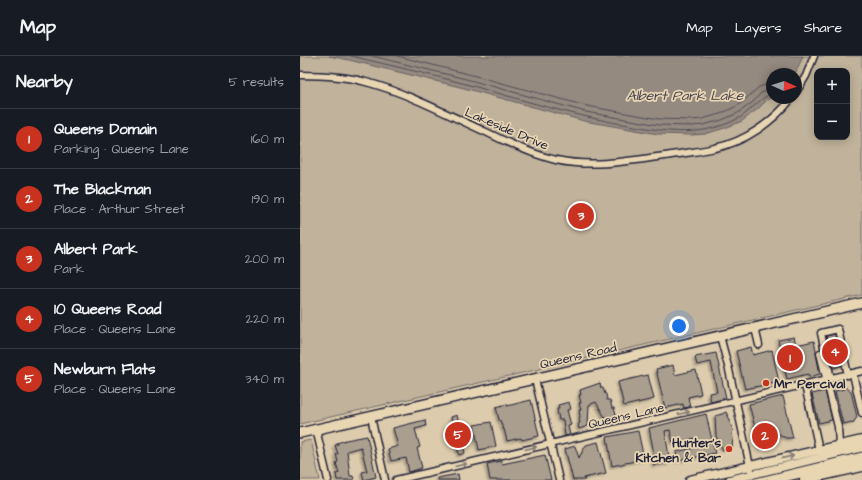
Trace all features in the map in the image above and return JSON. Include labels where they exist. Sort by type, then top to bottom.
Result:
[{"type":"highway","name":"Queens Road","points":[[300,433],[862,303]]},
{"type":"main road","points":[[690,480],[862,440]]},
{"type":"main road","points":[[730,480],[752,479],[862,448]]},
{"type":"main road","points":[[804,480],[847,466],[862,459]]},
{"type":"main road","points":[[772,480],[847,466],[862,467]]},
{"type":"street","points":[[802,82],[814,56]]},
{"type":"street","name":"Lakeside Drive","points":[[300,75],[338,77],[366,82],[406,96],[531,152],[556,160],[584,164],[614,163],[716,148],[743,138],[759,129],[780,112],[787,104]]},
{"type":"street","points":[[755,328],[759,345]]},
{"type":"street","points":[[839,445],[838,427],[821,333],[838,329],[862,413]]},
{"type":"street","points":[[720,336],[736,401],[752,479],[862,454]]},
{"type":"street","points":[[820,352],[829,379]]},
{"type":"street","name":"Queens Lane","points":[[396,480],[862,371]]},
{"type":"street","points":[[536,379],[559,480]]},
{"type":"street","points":[[805,385],[819,450]]},
{"type":"street","points":[[371,417],[385,480]]},
{"type":"street","points":[[316,429],[328,480]]},
{"type":"shaded area","points":[[300,56],[862,56],[862,295],[300,424]]},
{"type":"shaded area","points":[[311,440],[320,480],[300,480],[300,442]]},
{"type":"water","name":"Albert Park Lake","points":[[329,56],[803,56],[798,68],[766,68],[766,101],[742,121],[705,134],[692,135],[658,134],[584,121],[464,88]]},
{"type":"building","points":[[835,334],[841,366],[833,368],[826,336]]},
{"type":"building","points":[[794,337],[796,345],[814,341],[820,374],[809,377],[808,374],[787,379],[778,340]]},
{"type":"building","points":[[751,347],[753,355],[772,350],[779,382],[745,389],[736,351]]},
{"type":"building","points":[[716,353],[726,398],[711,402],[709,393],[717,392],[711,362],[697,365],[695,357]]},
{"type":"building","points":[[673,365],[675,375],[696,370],[701,394],[688,397],[690,407],[684,408],[683,404],[665,408],[656,369]]},
{"type":"building","points":[[648,375],[654,399],[624,406],[618,382]]},
{"type":"building","points":[[600,383],[601,388],[603,388],[606,394],[607,400],[610,400],[612,408],[614,408],[617,419],[607,421],[596,402],[589,405],[588,426],[579,429],[579,410],[581,410],[579,403],[581,403],[579,395],[581,395],[580,390]]},
{"type":"building","points":[[845,387],[851,391],[857,417],[853,423],[843,424],[835,391],[844,389]]},
{"type":"building","points":[[825,391],[832,420],[819,423],[812,394]]},
{"type":"building","points":[[783,396],[793,438],[786,438],[782,436],[770,426],[774,444],[760,447],[749,404]]},
{"type":"building","points":[[531,400],[539,436],[522,440],[521,438],[507,441],[496,407]]},
{"type":"building","points":[[569,402],[571,409],[567,410],[571,425],[568,426],[570,435],[565,436],[563,420],[559,420],[557,409],[559,409],[558,405]]},
{"type":"building","points":[[726,412],[733,430],[733,438],[732,448],[726,448],[723,450],[716,436],[715,416]]},
{"type":"building","points":[[706,414],[715,453],[678,461],[676,452],[697,447],[695,438],[673,443],[670,430],[665,431],[670,463],[654,465],[652,454],[654,454],[649,428]]},
{"type":"building","points":[[457,415],[465,453],[459,455],[451,417]]},
{"type":"building","points":[[425,420],[426,426],[415,429],[420,447],[417,448],[422,468],[409,472],[406,458],[391,461],[388,449],[398,446],[393,428]]},
{"type":"building","points":[[491,422],[496,446],[479,450],[474,425]]},
{"type":"building","points":[[638,431],[644,459],[612,466],[607,437]]},
{"type":"building","points":[[367,436],[376,477],[364,480],[362,472],[367,471],[361,447],[347,451],[350,476],[353,476],[354,480],[337,480],[336,474],[339,473],[336,463],[338,462],[336,454],[338,454],[335,445],[338,445],[337,443],[346,440]]},
{"type":"building","points":[[598,442],[606,473],[584,478],[585,480],[573,480],[565,449],[575,446],[579,458],[586,445]]},
{"type":"building","points":[[545,455],[551,480],[490,480],[487,464],[501,461],[502,464]]},
{"type":"building","points":[[458,474],[459,480],[437,480],[437,478]]},
{"type":"tram line","points":[[747,480],[862,452]]},
{"type":"place","name":"Albert Park","points":[[581,216]]},
{"type":"place","name":"10 Queens Road","points":[[835,352]]},
{"type":"place","name":"Queens Domain","points":[[790,358]]},
{"type":"place","name":"Mr Percival","points":[[766,383]]},
{"type":"place","name":"Newburn Flats","points":[[458,435]]},
{"type":"place","name":"The Blackman","points":[[765,436]]},
{"type":"place","name":"Hunter's Kitchen & Bar","points":[[729,449]]}]
